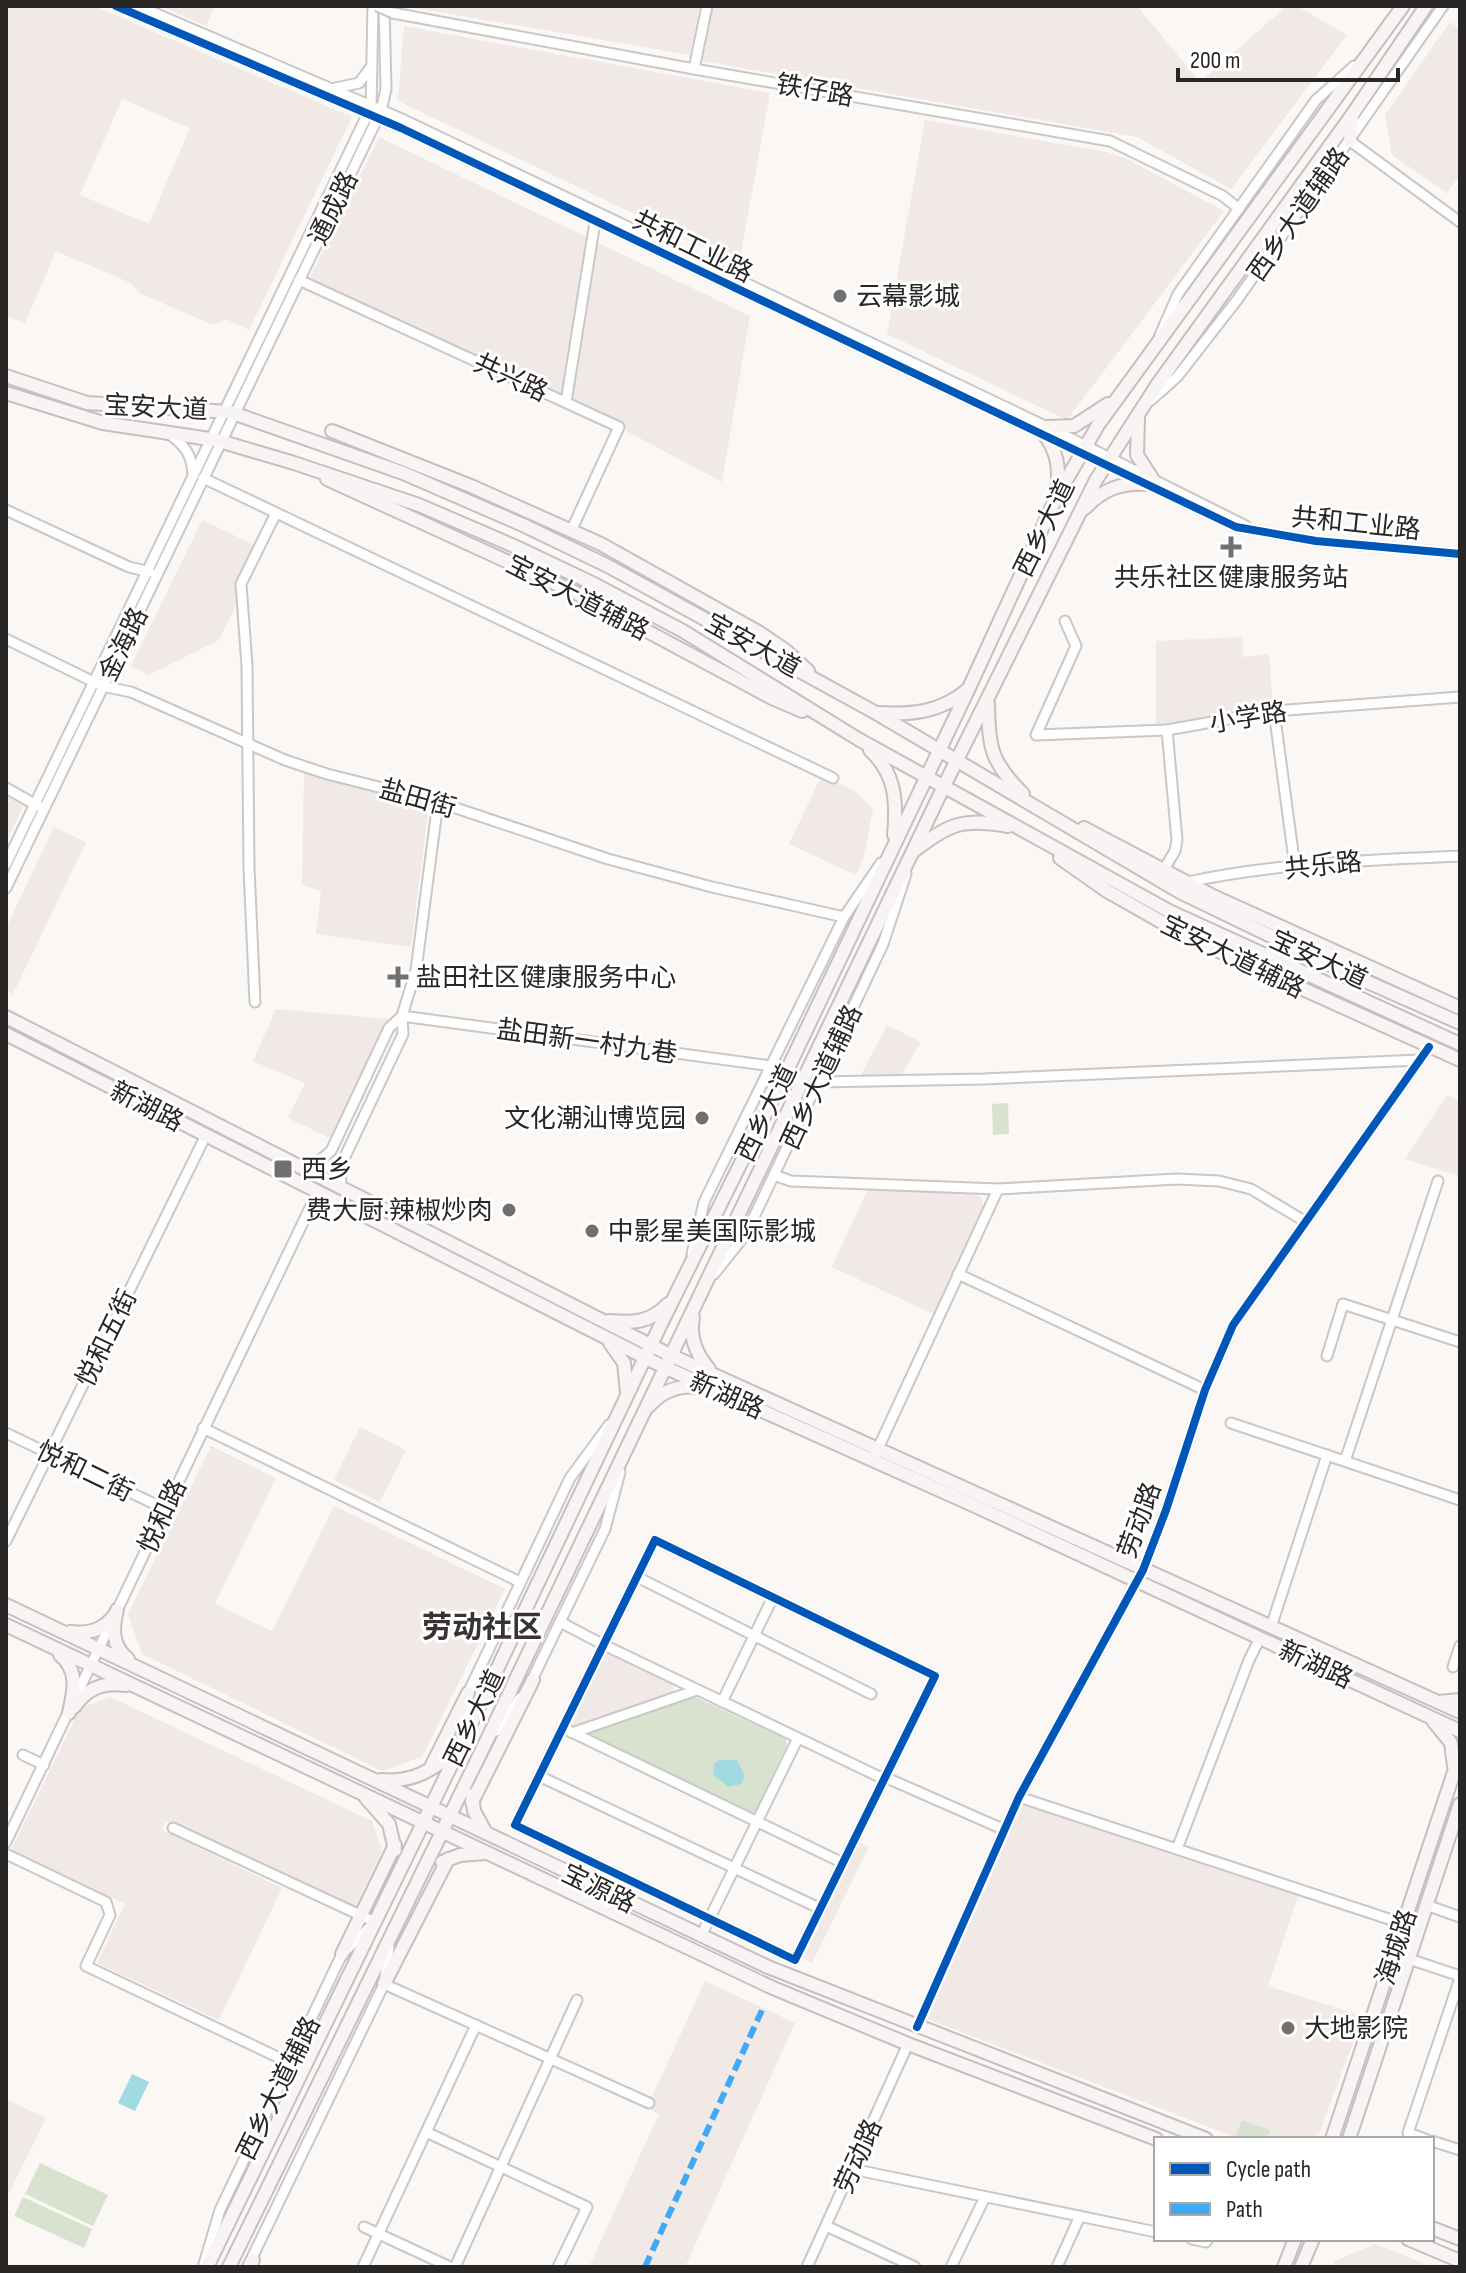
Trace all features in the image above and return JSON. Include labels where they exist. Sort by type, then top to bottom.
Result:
[{"type":"main road","name":"西乡大道","points":[[205,2267],[790,1064],[1057,496],[1119,395],[1403,6]]},
{"type":"main road","name":"西乡大道","points":[[229,2267],[482,1750],[944,786],[1080,513],[1139,411],[1352,115],[1426,6]]},
{"type":"main road","points":[[1350,141],[1352,115]]},
{"type":"main road","name":"宝安大道","points":[[6,376],[87,403],[232,406],[403,473],[523,525],[608,566],[876,713],[1035,805],[1141,871],[1221,913],[1460,1023]]},
{"type":"main road","name":"宝安大道","points":[[6,393],[103,423],[216,440],[419,505],[596,585],[683,631],[858,739],[1181,917],[1460,1044]]},
{"type":"main road","points":[[1057,496],[1059,470],[1045,430],[1074,426],[1119,395]]},
{"type":"main road","points":[[1080,513],[1093,500],[1114,487],[1150,481],[1137,455],[1139,411]]},
{"type":"main road","name":"宝安大道辅路","points":[[332,431],[571,531],[760,633],[794,657],[816,680]]},
{"type":"main road","points":[[876,713],[909,714],[930,710],[952,702],[969,688]]},
{"type":"main road","points":[[988,699],[989,736],[997,765],[1035,805]]},
{"type":"main road","points":[[858,739],[874,754],[893,784],[896,807],[893,847]]},
{"type":"main road","name":"宝安大道辅路","points":[[1035,805],[1114,842],[1188,882],[1460,1008]]},
{"type":"main road","points":[[913,852],[943,829],[964,821],[1020,828]]},
{"type":"main road","name":"宝安大道辅路","points":[[1020,828],[1091,881],[1190,938],[1460,1060]]},
{"type":"main road","name":"新湖路","points":[[6,1017],[670,1355],[1140,1576],[1260,1638],[1460,1731]]},
{"type":"main road","name":"新湖路","points":[[6,1034],[645,1358],[875,1454]]},
{"type":"main road","points":[[603,1321],[633,1323],[646,1320],[659,1314],[676,1296]]},
{"type":"main road","points":[[696,1301],[691,1324],[693,1341],[700,1358],[714,1375]]},
{"type":"main road","points":[[598,1334],[616,1350],[627,1370],[624,1402]]},
{"type":"main road","points":[[642,1414],[657,1397],[673,1389],[688,1386],[711,1388]]},
{"type":"main road","name":"新湖路","points":[[1140,1576],[1271,1627],[1460,1712]]},
{"type":"main road","name":"宝源路","points":[[6,1605],[768,1967],[1198,2137]]},
{"type":"main road","points":[[56,1629],[91,1632],[105,1625],[117,1610]]},
{"type":"main road","points":[[117,1610],[114,1631],[118,1647],[131,1661],[155,1676]]},
{"type":"main road","name":"宝源路","points":[[6,1625],[773,1988],[908,2044],[1154,2138]]},
{"type":"main road","points":[[41,1641],[65,1659],[73,1674],[74,1694],[69,1713]]},
{"type":"main road","points":[[472,1802],[533,1680]]},
{"type":"main road","points":[[69,1713],[81,1697],[95,1686],[113,1684],[142,1688]]},
{"type":"main road","points":[[429,1771],[468,1693]]},
{"type":"main road","points":[[1432,1700],[1460,1700]]},
{"type":"main road","points":[[1426,1715],[1443,1730],[1451,1743],[1454,1772]]},
{"type":"main road","points":[[360,1773],[393,1781],[418,1777],[462,1743]]},
{"type":"main road","points":[[482,1750],[472,1802],[486,1833]]},
{"type":"main road","name":"海城路","points":[[1332,2135],[1460,1754]]},
{"type":"main road","points":[[354,1788],[382,1813],[389,1824],[395,1845],[391,1888]]},
{"type":"main road","name":"海城路","points":[[1350,2137],[1460,1804]]},
{"type":"main road","points":[[342,1954],[395,1845]]},
{"type":"main road","points":[[508,1862],[504,1856],[505,1850],[515,1847]]},
{"type":"main road","points":[[412,1893],[432,1869],[448,1859],[489,1853]]},
{"type":"main road","points":[[384,1984],[448,1859]]},
{"type":"main road","points":[[1434,2229],[1460,2239]]},
{"type":"main road","points":[[1303,2263],[1312,2241]]},
{"type":"main road","points":[[1303,2263],[1318,2241]]},
{"type":"main road","points":[[1413,2241],[1460,2261]]},
{"type":"main road","points":[[1284,2267],[1293,2243]]},
{"type":"street","name":"共和工业路","points":[[116,6],[374,112],[1249,528],[1316,541],[1460,554]]},
{"type":"street","name":"共和工业路","points":[[138,6],[330,89],[595,222],[1045,430]]},
{"type":"street","name":"通成路","points":[[232,406],[299,280],[374,112],[375,6]]},
{"type":"street","name":"铁仔路","points":[[375,6],[393,13],[694,69],[1110,141],[1223,196],[1239,209]]},
{"type":"street","name":"通成路","points":[[232,406],[386,89],[384,6]]},
{"type":"street","points":[[694,69],[707,6]]},
{"type":"street","name":"西乡大道辅路","points":[[1139,411],[1177,377],[1237,300],[1443,6]]},
{"type":"street","name":"西乡大道辅路","points":[[1155,347],[1178,294],[1316,100],[1371,51]]},
{"type":"street","points":[[330,89],[359,83],[373,60]]},
{"type":"street","points":[[1350,141],[1460,222]]},
{"type":"street","points":[[566,402],[595,222]]},
{"type":"street","name":"共兴路","points":[[299,280],[619,427],[571,531]]},
{"type":"street","name":"金海路","points":[[6,864],[39,806],[232,406]]},
{"type":"street","points":[[162,432],[185,447],[198,477],[833,778]]},
{"type":"street","points":[[6,510],[129,567],[152,572]]},
{"type":"street","points":[[255,1002],[247,666],[241,584],[276,513]]},
{"type":"street","name":"小学路","points":[[1065,621],[1076,646],[1036,735],[1167,730],[1274,711],[1460,697]]},
{"type":"street","name":"盐田街","points":[[6,639],[98,684],[131,692],[247,744],[327,774],[438,802],[608,859],[844,917]]},
{"type":"street","points":[[1274,711],[1295,867]]},
{"type":"street","points":[[1164,869],[1175,851],[1177,840],[1167,730]]},
{"type":"street","points":[[6,788],[39,806]]},
{"type":"street","points":[[341,1187],[340,1167],[403,1034],[402,1016],[416,970],[438,802]]},
{"type":"street","name":"金海路","points":[[6,888],[39,806]]},
{"type":"street","name":"西乡大道辅路","points":[[687,1272],[704,1202],[844,917],[893,847]]},
{"type":"street","name":"西乡大道辅路","points":[[702,1289],[746,1234],[883,944],[913,852]]},
{"type":"street","name":"共乐路","points":[[1188,882],[1215,876],[1357,860],[1460,856]]},
{"type":"street","points":[[302,1167],[331,1151],[389,1028],[402,1016]]},
{"type":"street","name":"盐田新一村九巷","points":[[402,1016],[771,1066]]},
{"type":"street","name":"劳动路","points":[[917,2027],[1019,1797],[1140,1576],[1166,1510],[1205,1390],[1233,1325],[1429,1047]]},
{"type":"street","points":[[818,1082],[983,1079],[1420,1060]]},
{"type":"street","name":"悦和五街","points":[[6,1541],[206,1135]]},
{"type":"street","points":[[774,1175],[791,1181],[998,1189],[1147,1180],[1219,1181],[1251,1189],[1306,1222]]},
{"type":"street","points":[[1345,1461],[1438,1181]]},
{"type":"street","points":[[875,1454],[998,1189]]},
{"type":"street","name":"悦和路","points":[[6,1842],[318,1191]]},
{"type":"street","points":[[958,1274],[1205,1390]]},
{"type":"street","points":[[1327,1356],[1343,1304],[1460,1342]]},
{"type":"street","points":[[462,1743],[468,1693],[520,1582],[570,1478],[624,1402]]},
{"type":"street","points":[[1231,1423],[1460,1500]]},
{"type":"street","points":[[203,1428],[520,1582]]},
{"type":"street","name":"悦和二街","points":[[6,1433],[165,1509]]},
{"type":"street","points":[[482,1750],[533,1680],[605,1529],[627,1445]]},
{"type":"street","points":[[1271,1627],[1327,1455]]},
{"type":"street","points":[[655,1540],[773,1597],[935,1676],[795,1960],[515,1825],[539,1776],[567,1730],[655,1540]]},
{"type":"street","points":[[637,1577],[871,1694]]},
{"type":"street","points":[[722,1702],[773,1597]]},
{"type":"street","points":[[560,1622],[884,1779],[1005,1830]]},
{"type":"street","points":[[1177,1849],[1260,1638]]},
{"type":"street","points":[[1453,1667],[1460,1646]]},
{"type":"street","points":[[567,1730],[697,1690]]},
{"type":"street","points":[[567,1730],[843,1863]]},
{"type":"street","points":[[701,1936],[798,1738]]},
{"type":"street","points":[[23,1755],[44,1765]]},
{"type":"street","points":[[539,1776],[821,1909]]},
{"type":"street","points":[[1019,1797],[1404,1924]]},
{"type":"street","points":[[173,1828],[375,1922]]},
{"type":"street","points":[[6,1854],[106,1902],[110,1915],[86,1966],[290,2063]]},
{"type":"street","points":[[1426,1905],[1460,1917]]},
{"type":"street","name":"西乡大道辅路","points":[[205,2267],[220,2210],[342,1954],[375,1922]]},
{"type":"street","name":"西乡大道辅路","points":[[249,2265],[384,1984],[390,1939]]},
{"type":"street","points":[[1409,1959],[1460,1977],[1408,2133],[1419,2137]]},
{"type":"street","points":[[384,1984],[649,2103]]},
{"type":"street","points":[[364,2227],[453,2267],[577,2000]]},
{"type":"street","points":[[363,2267],[476,2025]]},
{"type":"street","name":"劳动路","points":[[807,2267],[908,2044]]},
{"type":"street","points":[[426,2132],[587,2207],[558,2267]]},
{"type":"street","points":[[1434,2142],[1460,2150]]},
{"type":"street","points":[[852,2169],[1154,2232]]},
{"type":"street","points":[[951,2267],[985,2197]]},
{"type":"street","points":[[1057,2267],[1080,2216]]},
{"type":"street","points":[[826,2226],[915,2267]]},
{"type":"shaded area","points":[[6,6],[94,6],[352,117],[249,330],[226,319],[213,325],[139,293],[131,283],[56,251],[25,323],[6,316]],"holes":[[[122,99],[190,128],[149,224],[80,195]]]},
{"type":"shaded area","points":[[160,6],[214,6],[206,26]]},
{"type":"shaded area","points":[[404,6],[700,6],[690,55]]},
{"type":"shaded area","points":[[713,6],[1137,6],[1200,82],[1287,6],[1297,6],[1347,35],[1231,189],[1137,137],[702,61]]},
{"type":"shaded area","points":[[1450,22],[1460,29],[1460,175],[1447,193],[1392,155],[1385,115]]},
{"type":"shaded area","points":[[404,26],[770,93],[739,264],[398,101]]},
{"type":"shaded area","points":[[925,120],[1107,152],[1127,159],[1224,211],[1067,420],[887,334]]},
{"type":"shaded area","points":[[379,137],[750,316],[722,482],[619,427],[307,284]]},
{"type":"shaded area","points":[[202,520],[263,549],[219,640],[149,675],[131,666]]},
{"type":"shaded area","points":[[1243,637],[1243,657],[1269,654],[1273,708],[1156,727],[1156,641]]},
{"type":"shaded area","points":[[304,771],[429,804],[411,947],[316,934],[321,891],[302,885]]},
{"type":"shaded area","points":[[822,775],[856,792],[873,809],[863,860],[856,875],[789,844]]},
{"type":"shaded area","points":[[6,794],[25,802],[6,843]]},
{"type":"shaded area","points":[[54,827],[86,842],[13,994],[6,990],[6,928]]},
{"type":"shaded area","points":[[276,1009],[389,1019],[330,1138],[288,1118],[305,1083],[253,1061]]},
{"type":"shaded area","points":[[887,1025],[921,1042],[900,1077],[859,1079]]},
{"type":"shaded area","points":[[1447,1095],[1460,1101],[1460,1176],[1405,1159]]},
{"type":"shaded area","points":[[868,1189],[974,1194],[982,1198],[983,1207],[933,1314],[832,1267]]},
{"type":"shaded area","points":[[360,1427],[406,1450],[380,1502],[334,1480]]},
{"type":"shaded area","points":[[211,1446],[276,1478],[215,1604],[272,1631],[334,1506],[505,1589],[422,1757],[382,1771],[142,1654],[128,1614]]},
{"type":"shaded area","points":[[610,1654],[673,1684],[674,1692],[573,1727],[570,1722],[600,1657]]},
{"type":"shaded area","points":[[110,1697],[372,1821],[382,1851],[354,1909],[166,1821],[162,1830],[282,1888],[219,2020],[97,1963],[125,1904],[11,1850],[80,1708]]},
{"type":"shaded area","points":[[1019,1797],[1300,1890],[1268,1986],[1363,2016],[1319,2134],[1314,2137],[1235,2137],[922,2017]]},
{"type":"shaded area","points":[[859,1842],[869,1847],[812,1963],[803,1958]]},
{"type":"shaded area","points":[[705,1981],[795,2023],[685,2267],[589,2267],[659,2114],[647,2108]]},
{"type":"shaded area","points":[[6,2099],[46,2118],[6,2199]]},
{"type":"shaded area","points":[[1375,2244],[1423,2263],[1422,2267],[1333,2267],[1335,2261]]},
{"type":"green space","points":[[1008,1103],[1009,1134],[993,1135],[992,1104]]},
{"type":"green space","points":[[693,1696],[786,1739],[787,1745],[755,1812],[750,1813],[591,1737],[590,1732]]},
{"type":"green space","points":[[1242,2120],[1270,2130],[1268,2137],[1236,2135]]},
{"type":"green space","points":[[40,2163],[108,2195],[93,2226],[25,2194]]},
{"type":"green space","points":[[23,2197],[92,2229],[84,2248],[14,2216]]},
{"type":"water","points":[[719,1760],[737,1760],[745,1776],[741,1784],[729,1787],[713,1775],[714,1764]]},
{"type":"water","points":[[132,2074],[149,2082],[135,2111],[118,2103]]},
{"type":"marked path","points":[[645,2267],[763,2008]]},
{"type":"cycle path","points":[[116,6],[401,128],[1236,527],[1316,541],[1460,554]]},
{"type":"cycle path","points":[[917,2027],[1019,1797],[1143,1570],[1205,1390],[1233,1325],[1429,1047]]},
{"type":"cycle path","points":[[655,1540],[935,1676],[795,1960],[515,1825],[655,1540]]},
{"type":"place","name":"云幕影城","points":[[840,296]]},
{"type":"place","name":"共乐社区健康服务站","points":[[1231,547]]},
{"type":"place","name":"盐田社区健康服务中心","points":[[398,977]]},
{"type":"place","name":"文化潮汕博览园","points":[[702,1118]]},
{"type":"place","name":"西乡","points":[[283,1169]]},
{"type":"place","name":"费大厨·辣椒炒肉","points":[[509,1210]]},
{"type":"place","name":"中影星美国际影城","points":[[592,1231]]},
{"type":"place","name":"大地影院","points":[[1288,2028]]},
{"type":"district","name":"劳动社区","points":[[482,1627]]}]
